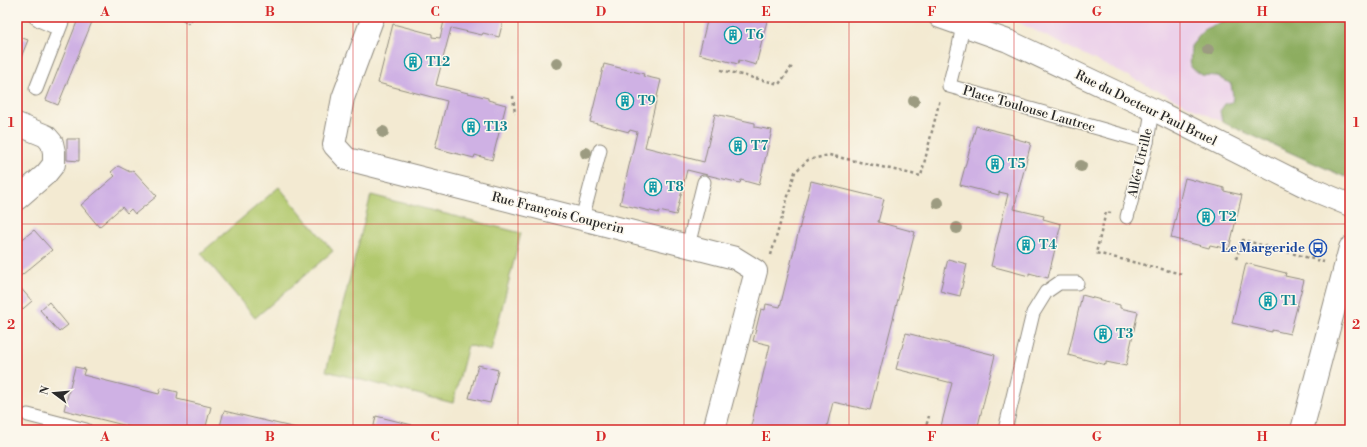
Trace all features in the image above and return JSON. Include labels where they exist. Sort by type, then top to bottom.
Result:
[{"type":"street","name":"Rue François Couperin","points":[[373,17],[343,98],[334,145],[347,159],[735,258],[756,271]]},
{"type":"street","name":"Rue du Docteur Paul Bruel","points":[[940,17],[964,21],[1008,41],[1309,188],[1350,205]]},
{"type":"street","points":[[17,124],[46,136],[52,143],[54,152],[54,164],[46,174],[17,199]]},
{"type":"street","points":[[1302,430],[1347,257]]},
{"type":"street","points":[[714,430],[756,271]]},
{"type":"lane","points":[[35,17],[41,21],[62,23],[36,89]]},
{"type":"lane","name":"Place Toulouse Lautrec","points":[[964,21],[949,86],[1147,142]]},
{"type":"lane","name":"Allée Utrille","points":[[1127,217],[1147,142],[1152,110]]},
{"type":"lane","points":[[582,219],[600,150]]},
{"type":"lane","points":[[688,246],[704,182]]},
{"type":"lane","points":[[1005,430],[1033,313],[1046,292],[1059,283],[1077,284]]},
{"type":"lane","points":[[28,415],[86,430]]},
{"type":"path","points":[[721,70],[779,84],[793,65]]},
{"type":"path","points":[[756,271],[769,260],[795,172],[808,160],[829,155],[921,176],[942,90],[949,86]]},
{"type":"path","points":[[513,96],[515,114]]},
{"type":"path","points":[[1127,217],[1106,212],[1096,253],[1182,274]]},
{"type":"path","points":[[1236,259],[1242,240],[1347,257]]},
{"type":"path","points":[[925,430],[929,416]]},
{"type":"shaded area","points":[[1007,17],[1350,17],[1350,180],[1222,122]]},
{"type":"green space","points":[[1247,17],[1350,17],[1350,169],[1345,177],[1222,122],[1220,111],[1225,104],[1232,102],[1233,96],[1231,84],[1217,76],[1202,75],[1190,67],[1191,46],[1205,29],[1228,19]]},
{"type":"green space","points":[[279,187],[333,251],[255,318],[201,253]]},
{"type":"green space","points":[[371,195],[521,233],[491,351],[468,345],[453,403],[326,371]]},
{"type":"building","points":[[79,17],[94,17],[58,105],[46,100]]},
{"type":"building","points":[[179,17],[195,17],[188,24]]},
{"type":"building","points":[[445,17],[504,17],[499,37],[451,28],[436,85],[488,98],[488,100],[506,105],[492,160],[475,155],[474,158],[435,148],[447,101],[378,83],[393,24],[432,34],[432,37],[440,38]]},
{"type":"building","name":"T6","points":[[708,17],[768,17],[756,65],[739,60],[738,64],[699,54]]},
{"type":"building","points":[[17,36],[28,40],[17,67]]},
{"type":"building","points":[[604,64],[661,80],[645,147],[704,162],[715,114],[755,123],[755,127],[772,130],[759,185],[741,180],[740,183],[687,170],[676,215],[659,211],[659,213],[620,204],[637,132],[630,130],[629,132],[590,122]]},
{"type":"building","points":[[976,126],[1013,135],[1013,138],[1031,143],[1014,209],[1044,216],[1043,219],[1061,224],[1048,278],[1029,273],[1029,276],[991,266],[1008,194],[999,192],[999,195],[960,185]]},
{"type":"building","points":[[67,139],[79,139],[79,161],[67,160]]},
{"type":"building","points":[[118,166],[130,172],[133,170],[157,196],[135,214],[131,209],[127,213],[122,207],[99,227],[81,205],[115,176],[111,172]]},
{"type":"building","name":"T2","points":[[1185,178],[1224,188],[1224,191],[1242,195],[1229,249],[1210,245],[1209,248],[1171,238]]},
{"type":"building","points":[[811,181],[884,199],[878,222],[915,232],[870,410],[833,402],[826,430],[750,430],[770,345],[753,341],[761,309],[765,310],[766,304],[780,307]]},
{"type":"building","points":[[34,230],[52,250],[17,279],[17,247],[22,243],[20,241]]},
{"type":"building","points":[[948,259],[967,264],[960,296],[940,291]]},
{"type":"building","name":"T1","points":[[1246,263],[1286,273],[1285,276],[1304,280],[1290,334],[1272,330],[1272,332],[1232,323]]},
{"type":"building","points":[[17,284],[32,301],[17,314]]},
{"type":"building","name":"T3","points":[[1082,295],[1120,305],[1120,308],[1138,312],[1126,366],[1106,362],[1106,365],[1068,355]]},
{"type":"building","points":[[49,302],[68,325],[59,332],[40,310]]},
{"type":"building","points":[[906,333],[995,355],[977,430],[940,430],[952,383],[896,369]]},
{"type":"building","points":[[478,365],[498,370],[490,403],[469,398]]},
{"type":"building","points":[[75,367],[85,369],[83,375],[159,394],[161,388],[178,392],[177,399],[211,407],[205,430],[143,430],[64,410]]},
{"type":"building","points":[[224,411],[300,429],[300,430],[219,430]]},
{"type":"building","points":[[376,416],[412,425],[410,430],[373,430]]},
{"type":"place","name":"T6","points":[[733,35]]},
{"type":"place","name":"T12","points":[[413,62]]},
{"type":"place","name":"T9","points":[[625,101]]},
{"type":"place","name":"T13","points":[[471,127]]},
{"type":"place","name":"T7","points":[[738,146]]},
{"type":"place","name":"T5","points":[[995,164]]},
{"type":"place","name":"T8","points":[[653,187]]},
{"type":"place","name":"T2","points":[[1206,217]]},
{"type":"place","name":"T4","points":[[1026,245]]},
{"type":"place","name":"Le Margeride","points":[[1318,248]]},
{"type":"place","name":"T1","points":[[1268,301]]},
{"type":"place","name":"T3","points":[[1103,334]]}]
